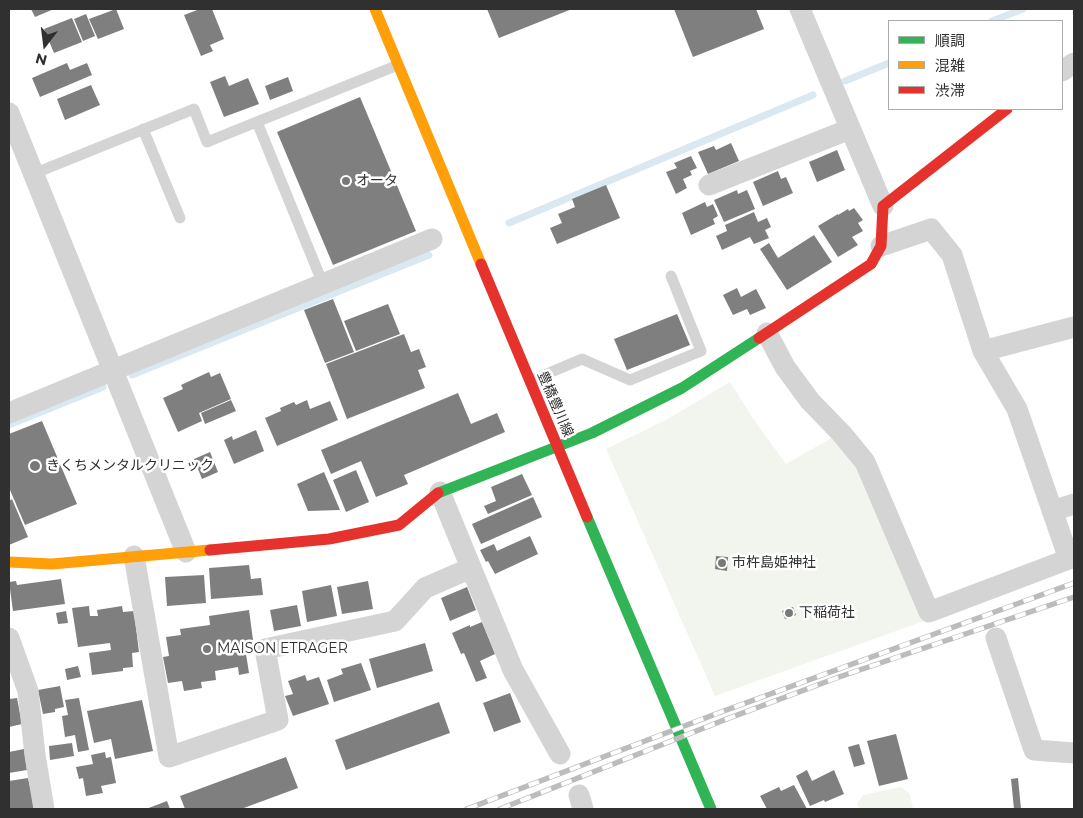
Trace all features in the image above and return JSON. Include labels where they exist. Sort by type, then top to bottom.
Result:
[{"type":"street","name":"豊橋豊川線","points":[[375,9],[557,447],[711,809]]},
{"type":"street","points":[[9,562],[52,564],[329,539],[399,525],[440,492],[592,433],[682,388],[871,264],[881,246],[883,206],[800,9]]},
{"type":"street","points":[[1063,70],[1074,63]]},
{"type":"street","points":[[883,206],[1006,110]]},
{"type":"street","points":[[9,113],[186,552]]},
{"type":"street","points":[[709,185],[850,129]]},
{"type":"street","points":[[767,333],[785,367],[810,401],[866,462],[929,612],[1069,559],[1016,409],[984,350],[952,255],[931,229],[881,246]]},
{"type":"street","points":[[9,413],[432,239]]},
{"type":"street","points":[[984,350],[1074,327]]},
{"type":"street","points":[[440,492],[513,670],[560,754]]},
{"type":"street","points":[[1052,511],[1074,504]]},
{"type":"street","points":[[134,556],[169,757],[278,720],[265,649],[395,621],[425,588],[471,568]]},
{"type":"street","points":[[9,638],[13,661],[28,691],[35,755],[44,809]]},
{"type":"street","points":[[996,638],[1034,750],[1074,753]]},
{"type":"lane","points":[[33,174],[194,109],[207,142],[398,65]]},
{"type":"lane","points":[[257,122],[323,284]]},
{"type":"lane","points":[[143,129],[180,218]]},
{"type":"lane","points":[[530,381],[582,360],[630,380],[701,351],[671,276]]},
{"type":"shaded area","points":[[730,382],[754,420],[786,464],[835,436],[859,467],[924,621],[715,696],[606,449],[664,421]]},
{"type":"shaded area","points":[[901,787],[910,794],[913,809],[860,809],[857,804],[863,795]]},
{"type":"building","points":[[31,9],[54,9],[35,17]]},
{"type":"building","points":[[116,9],[124,29],[98,39],[89,19]]},
{"type":"building","points":[[200,9],[212,9],[224,39],[210,45],[213,51],[201,56],[184,15]]},
{"type":"building","points":[[487,9],[572,9],[499,38]]},
{"type":"building","points":[[674,9],[756,9],[764,29],[693,57]]},
{"type":"building","points":[[86,14],[95,36],[83,41],[74,19]]},
{"type":"building","points":[[72,18],[82,42],[54,53],[44,29]]},
{"type":"building","points":[[67,63],[70,70],[87,63],[92,75],[40,97],[32,78]]},
{"type":"building","points":[[225,76],[229,86],[248,78],[259,104],[224,117],[210,82]]},
{"type":"building","points":[[288,77],[293,91],[270,100],[265,86]]},
{"type":"building","points":[[91,85],[100,105],[65,120],[57,99]]},
{"type":"building","name":"オータ","points":[[360,97],[416,231],[333,265],[277,132]]},
{"type":"building","points":[[731,143],[739,161],[708,174],[698,152],[714,146],[716,150]]},
{"type":"building","points":[[837,150],[845,170],[817,182],[809,162]]},
{"type":"building","points":[[691,156],[697,168],[690,171],[692,175],[683,179],[687,188],[676,194],[666,172],[677,168],[674,163]]},
{"type":"building","points":[[778,171],[781,179],[786,177],[793,193],[763,206],[753,182]]},
{"type":"building","points":[[606,185],[620,218],[557,244],[550,228],[562,223],[558,214],[575,207],[572,199]]},
{"type":"building","points":[[737,190],[738,194],[747,190],[755,209],[724,222],[714,200]]},
{"type":"building","points":[[705,202],[707,207],[713,204],[718,216],[713,219],[715,224],[691,235],[682,213]]},
{"type":"building","points":[[854,208],[863,220],[858,223],[863,231],[852,237],[858,245],[838,257],[818,226],[848,209],[849,211]]},
{"type":"building","points":[[754,212],[758,222],[767,218],[771,227],[765,230],[769,238],[754,244],[750,237],[722,250],[716,236],[727,231],[725,225]]},
{"type":"building","points":[[814,235],[832,262],[787,290],[760,249],[769,243],[778,258]]},
{"type":"building","points":[[737,288],[741,297],[756,289],[766,308],[750,315],[747,309],[733,315],[723,295]]},
{"type":"building","points":[[333,299],[354,352],[325,363],[304,310]]},
{"type":"building","points":[[388,304],[400,334],[356,351],[344,321]]},
{"type":"building","points":[[677,314],[690,345],[627,370],[614,339]]},
{"type":"building","points":[[404,334],[411,352],[419,349],[426,367],[418,370],[425,388],[347,419],[326,364]]},
{"type":"building","points":[[209,372],[211,377],[220,373],[231,399],[199,413],[202,421],[178,432],[163,398],[183,389],[181,385]]},
{"type":"building","points":[[458,393],[471,424],[497,413],[505,432],[404,475],[408,484],[376,497],[361,461],[331,474],[321,450]]},
{"type":"building","points":[[231,400],[236,411],[205,424],[201,413]]},
{"type":"building","points":[[307,400],[310,409],[330,401],[338,420],[277,446],[265,418],[281,411],[280,408],[294,402],[296,405]]},
{"type":"building","name":"きくちメンタルクリニック","points":[[42,421],[77,504],[25,525],[9,491],[9,434]]},
{"type":"building","points":[[256,430],[264,451],[234,464],[224,440],[232,436],[233,440]]},
{"type":"building","points":[[210,452],[218,472],[202,479],[194,459]]},
{"type":"building","points":[[356,470],[369,502],[346,512],[333,480]]},
{"type":"building","points":[[324,472],[340,510],[308,511],[297,484]]},
{"type":"building","points":[[522,474],[532,495],[488,514],[484,506],[496,501],[491,487]]},
{"type":"building","points":[[533,497],[542,517],[481,544],[472,524]]},
{"type":"building","points":[[12,499],[28,537],[9,545],[9,501]]},
{"type":"building","points":[[530,536],[538,554],[495,574],[480,550],[494,544],[497,551]]},
{"type":"building","name":"市杵島姫神社","points":[[716,556],[728,557],[727,571],[715,569]]},
{"type":"building","points":[[249,565],[251,579],[261,578],[263,595],[211,599],[209,568]]},
{"type":"building","points":[[204,575],[206,603],[167,606],[165,577]]},
{"type":"building","points":[[61,579],[65,604],[13,611],[9,582],[16,581],[17,585]]},
{"type":"building","points":[[368,581],[373,609],[342,614],[337,587]]},
{"type":"building","points":[[331,585],[337,616],[307,622],[302,591]]},
{"type":"building","points":[[467,587],[476,610],[450,621],[441,598]]},
{"type":"building","points":[[297,605],[301,626],[274,631],[270,610]]},
{"type":"building","points":[[89,606],[90,616],[98,616],[97,610],[122,606],[123,612],[134,611],[139,652],[132,653],[133,667],[123,668],[123,671],[92,675],[89,653],[111,650],[110,643],[78,647],[72,608]]},
{"type":"building","name":"下稲荷社","points":[[793,607],[796,615],[785,619],[782,611]]},
{"type":"building","name":"MAISON ETRAGER","points":[[249,610],[253,640],[244,641],[249,673],[239,675],[238,667],[215,671],[216,680],[201,682],[202,688],[184,691],[182,681],[168,683],[163,657],[169,656],[166,637],[181,635],[180,629],[210,625],[209,616]]},
{"type":"building","points":[[66,611],[68,623],[58,624],[56,613]]},
{"type":"building","points":[[482,622],[495,654],[480,661],[487,678],[476,682],[464,653],[461,654],[452,633]]},
{"type":"building","points":[[425,643],[433,671],[377,688],[369,659]]},
{"type":"building","points":[[361,663],[371,690],[334,702],[327,680],[343,674],[341,669]]},
{"type":"building","points":[[78,666],[81,677],[67,680],[65,669]]},
{"type":"building","points":[[305,675],[307,681],[319,677],[329,704],[293,716],[285,696],[293,694],[288,681]]},
{"type":"building","points":[[60,686],[64,707],[55,709],[55,712],[43,714],[38,690]]},
{"type":"building","points":[[510,693],[521,722],[494,732],[483,703]]},
{"type":"building","points":[[17,698],[22,724],[9,727],[9,699]]},
{"type":"building","points":[[79,698],[89,750],[78,752],[75,735],[65,737],[62,716],[68,715],[65,700]]},
{"type":"building","points":[[142,700],[153,751],[115,759],[111,739],[94,743],[87,711]]},
{"type":"building","points":[[439,702],[450,733],[346,770],[335,740]]},
{"type":"building","points":[[896,734],[908,779],[879,786],[867,741]]},
{"type":"building","points":[[72,743],[74,756],[50,760],[49,746]]},
{"type":"building","points":[[859,744],[865,764],[854,767],[848,747]]},
{"type":"building","points":[[24,749],[27,770],[9,773],[9,752]]},
{"type":"building","points":[[105,752],[106,758],[111,757],[116,783],[101,786],[103,793],[86,796],[83,778],[79,779],[76,767],[93,764],[91,755]]},
{"type":"building","points":[[286,757],[298,788],[241,809],[185,809],[180,796]]},
{"type":"building","points":[[807,770],[812,781],[834,770],[844,794],[810,806],[796,776]]},
{"type":"building","points":[[28,778],[35,809],[9,809],[9,781]]},
{"type":"building","points":[[1018,778],[1021,809],[1014,809],[1011,779]]},
{"type":"building","points":[[794,785],[807,809],[767,809],[760,796],[779,787],[781,791]]},
{"type":"building","points":[[167,801],[170,809],[146,809]]},
{"type":"waterway","points":[[995,20],[1023,9]]},
{"type":"waterway","points":[[845,81],[888,63]]},
{"type":"waterway","points":[[509,223],[813,95]]},
{"type":"waterway","points":[[132,375],[429,255]]},
{"type":"waterway","points":[[9,425],[103,387]]},
{"type":"railway","points":[[467,809],[721,712],[1074,583]]},
{"type":"railway","points":[[500,809],[724,720],[839,677],[1074,597]]},
{"type":"traffic: fast","points":[[438,493],[592,433],[682,388],[759,338]]},
{"type":"traffic: fast","points":[[587,517],[711,809]]},
{"type":"traffic: slow","points":[[375,9],[481,264]]},
{"type":"traffic: slow","points":[[9,562],[52,564],[210,550]]},
{"type":"traffic: jam","points":[[759,338],[871,264],[881,246],[883,206],[1006,110]]},
{"type":"traffic: jam","points":[[481,264],[587,517]]},
{"type":"traffic: jam","points":[[210,550],[329,539],[399,525],[438,493]]},
{"type":"place","name":"オータ","points":[[346,181]]},
{"type":"place","name":"きくちメンタルクリニック","points":[[35,466]]},
{"type":"place","name":"市杵島姫神社","points":[[722,563]]},
{"type":"place","name":"下稲荷社","points":[[789,613]]},
{"type":"place","name":"MAISON ETRAGER","points":[[207,649]]}]
